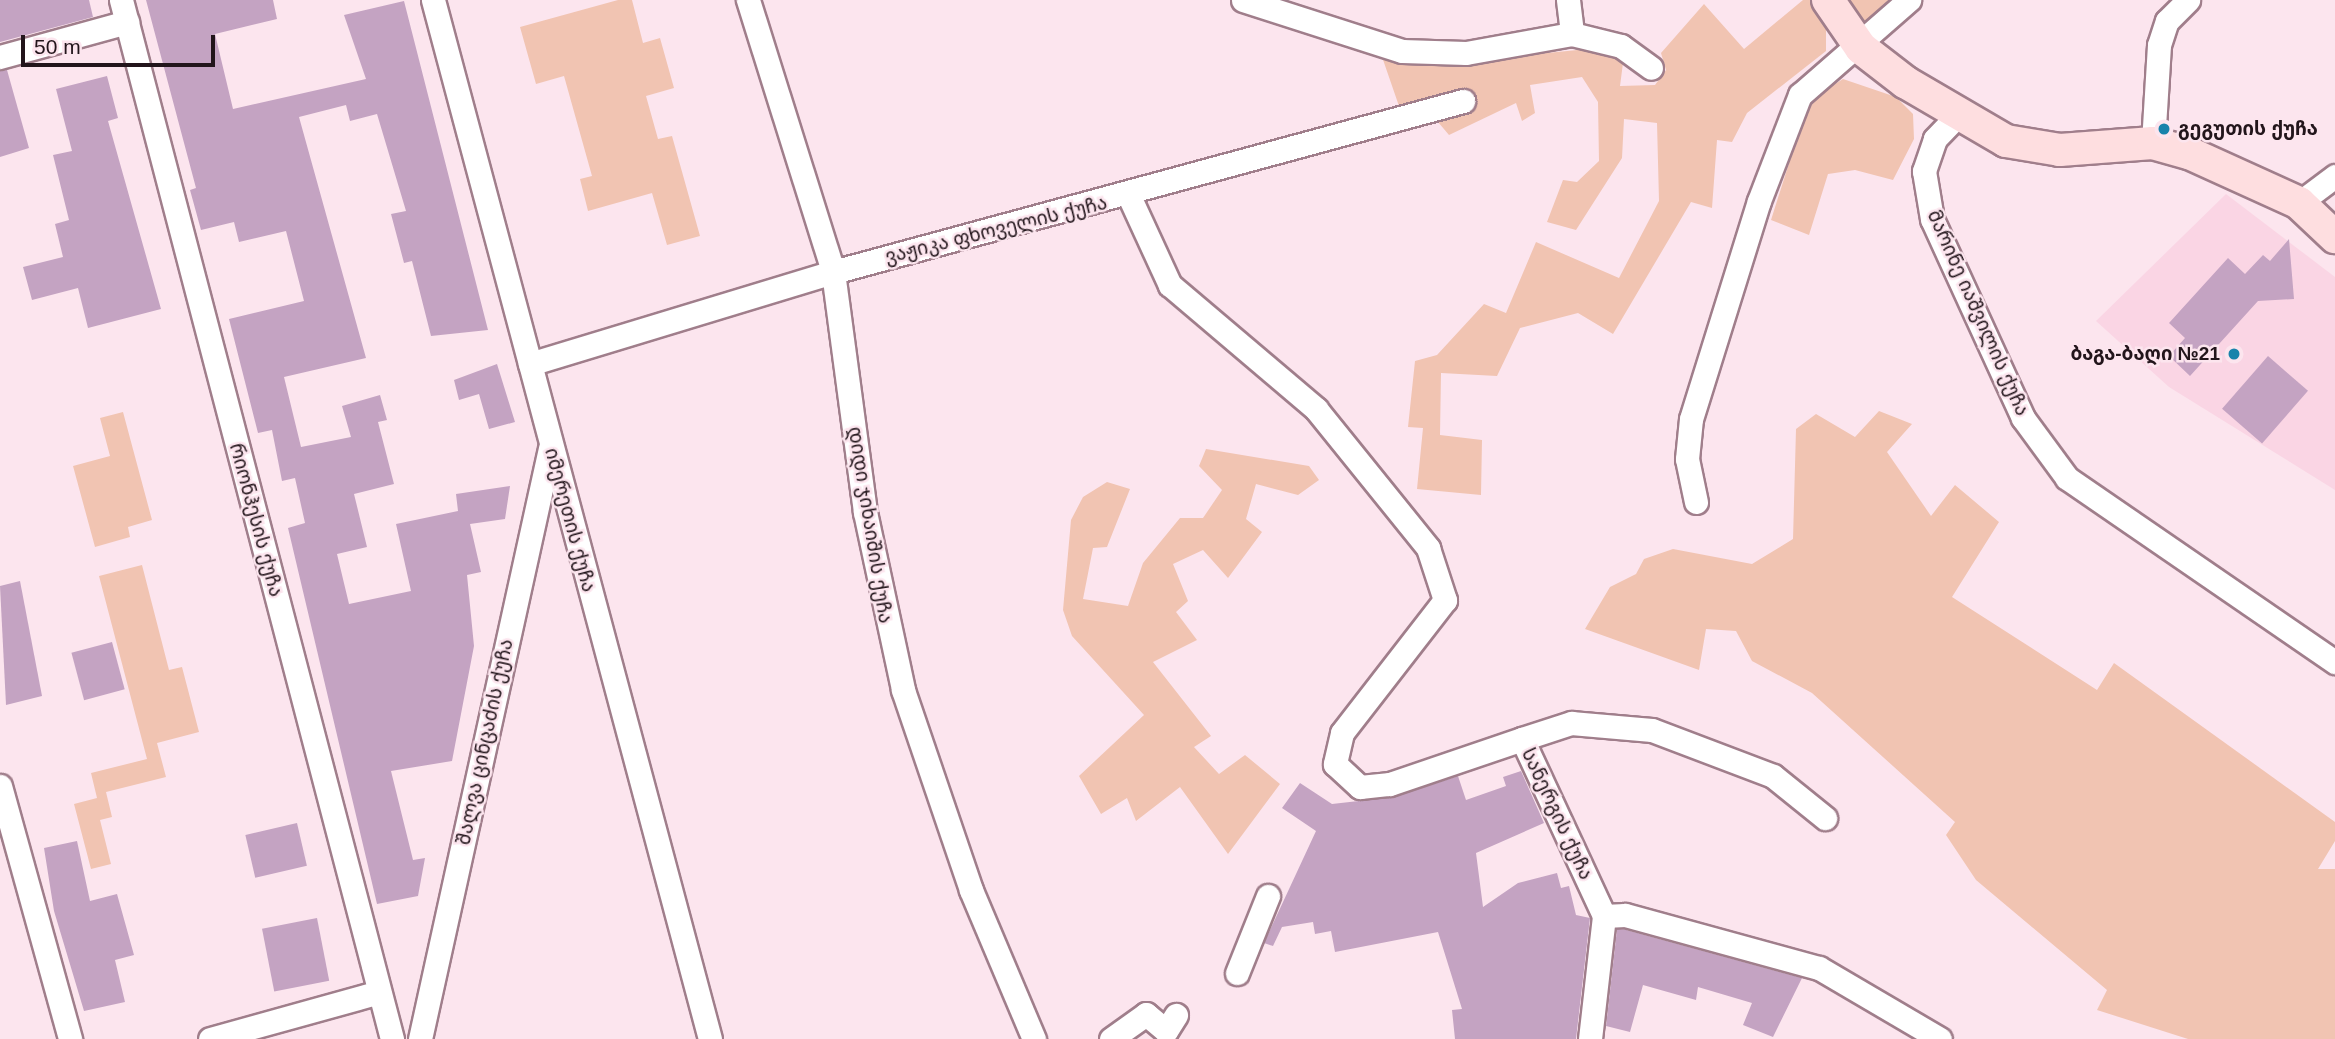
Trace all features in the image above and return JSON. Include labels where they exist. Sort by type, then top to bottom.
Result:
[{"type":"street","name":"იმერეთის ქუჩა","points":[[433,0],[710,1039]]},
{"type":"street","name":"დიდი ჯიხაიშის ქუჩა","points":[[748,0],[833,272],[865,512],[903,690],[971,890],[1034,1039]]},
{"type":"street","points":[[1243,0],[1402,51],[1466,53],[1572,34],[1621,46],[1651,68]]},
{"type":"street","points":[[1568,0],[1572,34]]},
{"type":"street","points":[[1828,0],[1861,48],[1957,116],[2006,141],[2060,150],[2153,143],[2189,153],[2299,203],[2335,237]]},
{"type":"street","points":[[1696,502],[1688,460],[1691,419],[1759,201],[1800,95],[1861,48],[1909,0]]},
{"type":"street","points":[[2153,143],[2159,45],[2167,21],[2188,0]]},
{"type":"street","points":[[0,57],[124,11]]},
{"type":"street","name":"რიონჰესის ქუჩა","points":[[124,11],[392,1039]]},
{"type":"street","name":"ვაჟიკა ფხოველის ქუჩა","points":[[530,364],[833,272],[1129,196],[1463,102]]},
{"type":"street","name":"მარინე იაშვილის ქუჩა","points":[[1957,116],[1935,139],[1924,171],[1932,219],[2024,418],[2067,478],[2335,662]]},
{"type":"street","points":[[2299,203],[2335,176]]},
{"type":"street","name":"სანერგის ქუჩა","points":[[1129,196],[1170,285],[1316,409],[1428,548],[1444,600],[1342,733],[1335,764],[1339,774],[1360,787],[1390,784],[1522,739],[1604,916]]},
{"type":"street","name":"შალვა ცინცაძის ქუჩა","points":[[420,1039],[550,445]]},
{"type":"street","points":[[1522,739],[1570,723],[1652,730],[1773,776],[1825,818]]},
{"type":"street","points":[[0,786],[70,1039]]},
{"type":"street","points":[[1237,973],[1268,896]]},
{"type":"street","points":[[1590,1039],[1604,916],[1625,915],[1819,968],[1940,1039]]},
{"type":"street","points":[[210,1039],[379,992]]},
{"type":"street","points":[[1111,1039],[1146,1014],[1166,1031],[1176,1015]]},
{"type":"shaded area","points":[[618,0],[632,0],[643,43],[660,38],[674,88],[646,96],[658,139],[672,136],[700,236],[667,245],[652,193],[588,211],[580,179],[592,176],[564,76],[536,84],[520,27]]},
{"type":"shaded area","points":[[1803,0],[1814,0],[1826,28],[1826,51],[1747,113],[1732,142],[1717,140],[1712,208],[1691,202],[1613,334],[1578,313],[1520,328],[1497,376],[1441,373],[1440,435],[1482,440],[1481,495],[1417,489],[1423,428],[1408,427],[1415,361],[1437,355],[1484,304],[1506,313],[1536,242],[1619,278],[1659,201],[1657,123],[1624,119],[1622,158],[1576,230],[1547,222],[1563,180],[1577,182],[1599,161],[1598,102],[1582,77],[1530,85],[1535,113],[1522,121],[1516,103],[1449,135],[1438,122],[1467,110],[1400,109],[1380,51],[1453,62],[1598,48],[1623,63],[1620,86],[1655,85],[1666,70],[1661,53],[1704,4],[1744,49]]},
{"type":"shaded area","points":[[1841,0],[1892,0],[1866,29]]},
{"type":"shaded area","points":[[1843,79],[1896,97],[1913,114],[1914,139],[1893,180],[1855,170],[1828,174],[1809,235],[1771,220],[1809,100]]},
{"type":"shaded area","name":"ბაგა-ბაღი №21","points":[[2226,194],[2335,277],[2335,490],[2169,387],[2096,321]]},
{"type":"shaded area","points":[[1879,411],[1912,424],[1887,452],[1931,516],[1955,485],[1999,522],[1952,597],[2097,690],[2114,663],[2335,822],[2335,841],[2318,869],[2335,869],[2335,1039],[2188,1039],[2097,1010],[2107,990],[1976,880],[1946,835],[1955,822],[1812,693],[1752,661],[1736,631],[1706,629],[1699,670],[1585,629],[1610,587],[1636,574],[1644,559],[1673,549],[1752,564],[1793,539],[1796,429],[1816,414],[1855,437]]},
{"type":"shaded area","points":[[123,412],[152,520],[128,527],[130,537],[95,547],[73,466],[110,456],[100,418]]},
{"type":"shaded area","points":[[1206,449],[1309,466],[1319,480],[1298,495],[1256,484],[1246,519],[1262,532],[1228,578],[1203,550],[1173,564],[1188,601],[1176,612],[1197,640],[1153,662],[1211,736],[1194,747],[1219,774],[1245,755],[1280,784],[1228,854],[1180,787],[1136,821],[1127,798],[1101,814],[1079,776],[1144,715],[1072,636],[1063,610],[1071,520],[1083,497],[1107,482],[1130,489],[1107,547],[1093,548],[1083,599],[1128,606],[1143,563],[1180,518],[1203,518],[1222,490],[1199,466]]},
{"type":"shaded area","points":[[142,565],[169,670],[182,667],[199,732],[157,743],[166,777],[106,792],[112,817],[100,820],[111,864],[91,869],[74,804],[97,798],[91,773],[147,759],[99,576]]},
{"type":"building","points":[[0,0],[89,0],[93,17],[0,42]]},
{"type":"building","points":[[146,0],[273,0],[277,19],[215,34],[233,109],[366,79],[344,15],[404,1],[488,330],[431,336],[412,261],[404,263],[391,214],[406,211],[377,114],[350,121],[346,105],[299,117],[366,358],[284,377],[301,447],[351,437],[342,406],[380,395],[387,420],[378,422],[394,484],[354,494],[367,547],[337,554],[349,604],[411,591],[396,524],[458,511],[456,494],[510,486],[505,519],[470,524],[481,572],[467,575],[474,646],[452,761],[391,771],[413,860],[425,858],[418,896],[377,904],[288,528],[305,523],[295,478],[282,481],[272,430],[258,433],[229,319],[304,301],[286,231],[239,242],[234,222],[201,230],[190,190],[196,188]]},
{"type":"building","points":[[7,70],[29,148],[0,157],[0,71]]},
{"type":"building","points":[[107,76],[118,118],[108,121],[161,309],[88,328],[78,288],[32,300],[23,267],[63,257],[55,224],[69,220],[53,155],[72,151],[56,89]]},
{"type":"building","points":[[2289,239],[2294,299],[2258,301],[2190,376],[2169,356],[2185,338],[2169,323],[2228,258],[2245,274],[2263,255],[2270,261]]},
{"type":"building","points":[[2268,356],[2308,391],[2262,444],[2222,409]]},
{"type":"building","points":[[497,364],[515,422],[489,429],[479,394],[459,400],[454,380]]},
{"type":"building","points":[[20,581],[42,696],[6,705],[0,586]]},
{"type":"building","points":[[112,642],[125,689],[84,700],[71,653]]},
{"type":"building","points":[[1521,771],[1544,823],[1476,853],[1483,907],[1518,883],[1557,873],[1561,888],[1569,886],[1576,915],[1590,918],[1576,1039],[1455,1039],[1452,1010],[1462,1009],[1438,932],[1335,952],[1331,931],[1315,934],[1313,922],[1282,927],[1273,946],[1264,943],[1316,831],[1282,808],[1300,783],[1332,804],[1394,797],[1458,776],[1466,800],[1506,786],[1503,777]]},
{"type":"building","points":[[297,823],[307,866],[255,878],[245,835]]},
{"type":"building","points":[[77,841],[90,901],[117,894],[134,955],[115,960],[125,1002],[84,1011],[54,911],[44,848]]},
{"type":"building","points":[[317,918],[329,981],[274,992],[262,929]]},
{"type":"building","points":[[1617,929],[1802,978],[1773,1037],[1743,1025],[1752,1003],[1698,987],[1696,1000],[1643,985],[1630,1032],[1606,1026]]},
{"type":"place","name":"გეგუთის ქუჩა","points":[[2164,129]]},
{"type":"place","name":"ბაგა-ბაღი №21","points":[[2234,354]]}]
